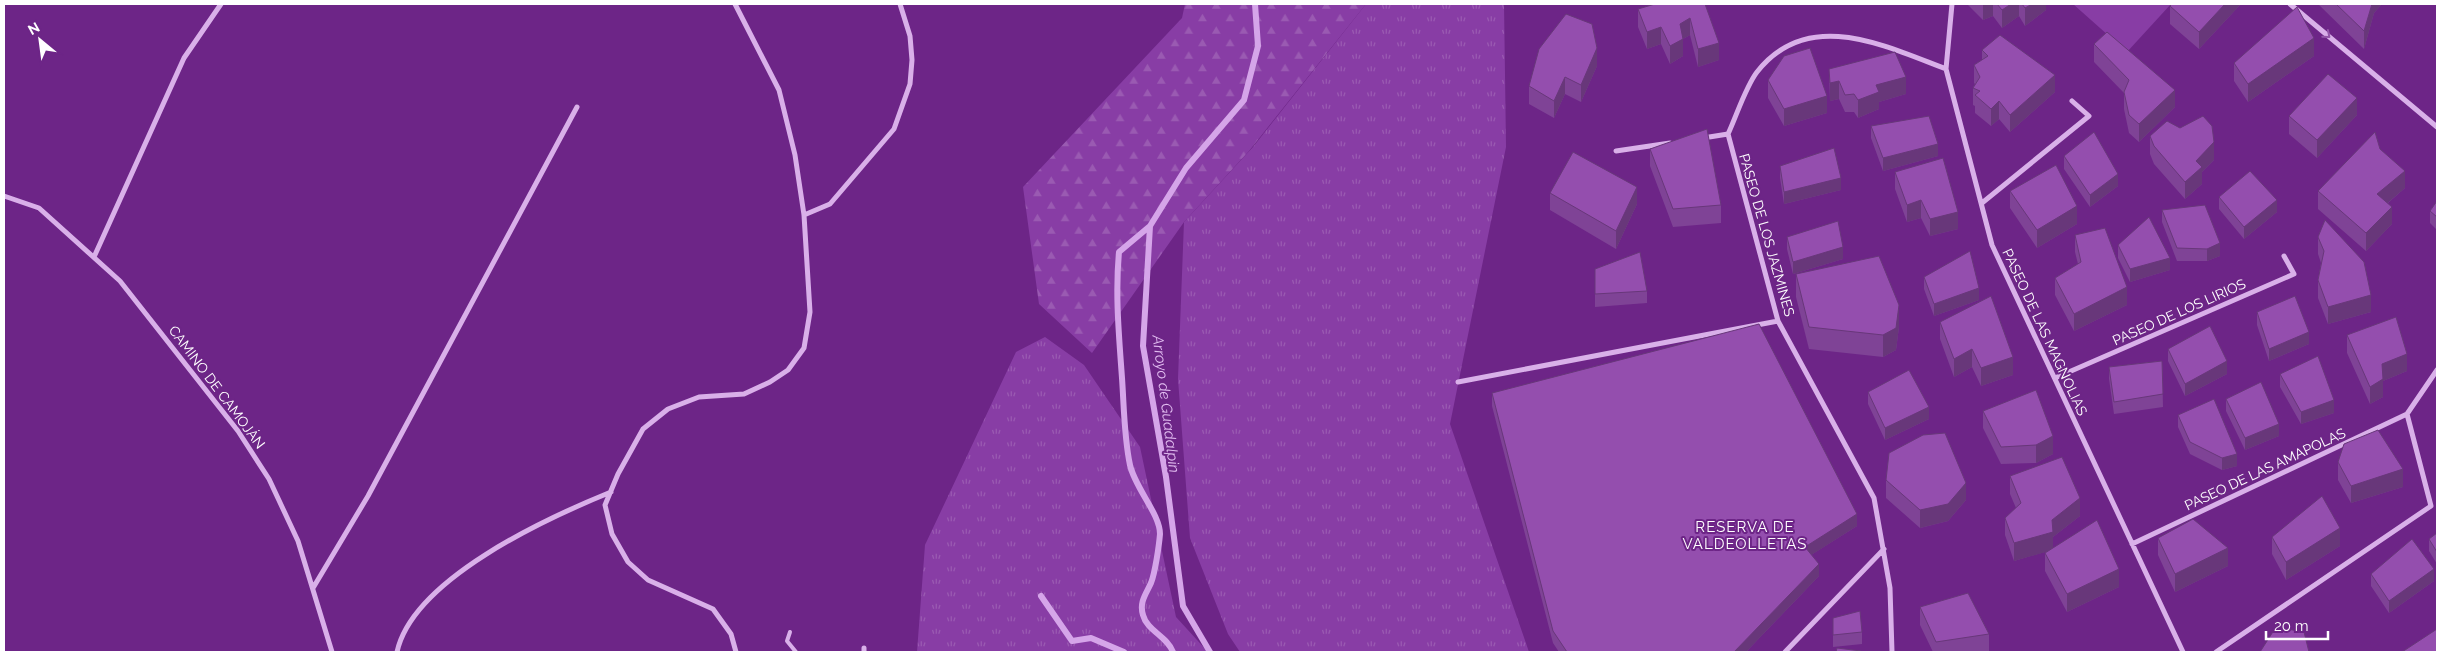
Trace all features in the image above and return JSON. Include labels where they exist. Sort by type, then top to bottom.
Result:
[{"type":"street","points":[[94,257],[184,58],[221,4]]},
{"type":"street","points":[[735,4],[779,90],[795,155],[804,214],[810,312],[804,348],[788,370],[770,382],[744,394],[699,397],[668,409],[643,429],[618,474],[606,504],[612,534],[628,562],[648,580],[713,609],[731,634],[736,652]]},
{"type":"street","points":[[804,214],[830,204],[894,129],[910,84],[912,60],[910,36],[900,4]]},
{"type":"street","name":"PASEO DE LAS MAGNOLIAS","points":[[1952,4],[1946,69],[1992,245],[2183,652]]},
{"type":"street","points":[[2290,4],[2437,127]]},
{"type":"street","points":[[1700,138],[1728,134],[1757,72],[1788,44],[1823,35],[1866,39],[1946,69]]},
{"type":"street","points":[[1982,203],[2089,116],[2072,100]]},
{"type":"street","points":[[313,588],[368,496],[576,107]]},
{"type":"street","name":"PASEO DE LOS JAZMINES","points":[[1728,134],[1778,321],[1874,498],[1890,588],[1892,652]]},
{"type":"street","points":[[1616,151],[1681,141]]},
{"type":"street","name":"CAMINO DE CAMOJÁN","points":[[4,196],[39,208],[120,281],[238,432],[269,479],[298,541],[332,652]]},
{"type":"street","name":"PASEO DE LOS LIRIOS","points":[[2055,378],[2294,274],[2284,256]]},
{"type":"street","points":[[1458,382],[1778,321]]},
{"type":"street","points":[[2216,652],[2431,506],[2407,414],[2437,370]]},
{"type":"street","name":"PASEO DE LAS AMAPOLAS","points":[[2132,544],[2407,414]]},
{"type":"street","points":[[397,652],[404,631],[452,578],[501,545],[551,517],[611,492]]},
{"type":"street","points":[[1785,652],[1884,549]]},
{"type":"lane","points":[[790,632],[787,641],[796,652]]},
{"type":"green space","points":[[1185,4],[1366,4],[1249,151],[1184,222],[1092,353],[1039,304],[1023,187],[1182,18]]},
{"type":"green space","points":[[1366,4],[1504,4],[1506,147],[1450,424],[1529,652],[1240,652],[1228,634],[1190,538],[1178,379],[1184,222],[1253,147]]},
{"type":"green space","points":[[2073,4],[2171,4],[2127,52]]},
{"type":"green space","points":[[1045,337],[1084,365],[1140,447],[1176,617],[1208,652],[917,652],[925,545],[1016,352]]},
{"type":"building","points":[[1655,4],[1705,4],[1719,43],[1698,49],[1690,18],[1680,24],[1683,39],[1670,46],[1661,27],[1647,32],[1638,9]]},
{"type":"building","points":[[1997,4],[2011,4],[2002,10]]},
{"type":"building","points":[[2022,4],[2032,4],[2025,8]]},
{"type":"building","points":[[2172,4],[2225,4],[2199,32],[2170,6]]},
{"type":"building","points":[[2336,4],[2372,4],[2364,31]]},
{"type":"building","points":[[2297,7],[2314,38],[2248,84],[2234,63]]},
{"type":"building","points":[[1566,14],[1592,24],[1597,48],[1581,85],[1565,77],[1554,101],[1529,86],[1539,49]]},
{"type":"building","points":[[2107,32],[2175,90],[2139,124],[2129,115],[2124,92],[2129,80],[2094,44]]},
{"type":"building","points":[[2000,35],[2055,75],[2010,115],[1999,101],[1991,109],[1975,95],[1980,91],[1973,88],[1980,77],[1974,65],[1988,56],[1982,50]]},
{"type":"building","points":[[1810,48],[1827,96],[1784,109],[1768,80],[1784,56]]},
{"type":"building","points":[[1895,52],[1906,77],[1876,85],[1879,92],[1858,100],[1854,94],[1845,95],[1839,81],[1830,83],[1829,69]]},
{"type":"building","points":[[2328,74],[2357,98],[2317,140],[2289,116]]},
{"type":"building","points":[[1929,116],[1938,144],[1883,158],[1871,126]]},
{"type":"building","points":[[2203,116],[2212,126],[2214,142],[2196,161],[2202,167],[2185,182],[2154,146],[2150,136],[2167,121],[2180,128]]},
{"type":"building","points":[[1707,129],[1721,205],[1673,209],[1650,149]]},
{"type":"building","points":[[2094,132],[2118,174],[2090,195],[2064,156]]},
{"type":"building","points":[[2375,132],[2380,149],[2405,171],[2377,194],[2392,207],[2366,233],[2318,191]]},
{"type":"building","points":[[1834,148],[1841,178],[1784,192],[1780,166]]},
{"type":"building","points":[[1573,152],[1637,187],[1616,231],[1550,193]]},
{"type":"building","points":[[1943,158],[1958,212],[1930,219],[1921,200],[1907,205],[1895,172]]},
{"type":"building","points":[[2056,165],[2077,206],[2037,230],[2010,191]]},
{"type":"building","points":[[2250,171],[2277,200],[2244,227],[2219,197]]},
{"type":"building","points":[[2437,201],[2437,217],[2430,211]]},
{"type":"building","points":[[2205,205],[2220,243],[2207,249],[2177,248],[2162,210]]},
{"type":"building","points":[[2149,217],[2170,258],[2130,269],[2118,245]]},
{"type":"building","points":[[2325,220],[2364,262],[2371,295],[2328,307],[2318,280],[2324,251],[2318,237]]},
{"type":"building","points":[[1838,221],[1843,247],[1793,262],[1787,237]]},
{"type":"building","points":[[2105,228],[2127,287],[2074,314],[2055,278],[2081,262],[2075,235]]},
{"type":"building","points":[[1970,251],[1979,288],[1934,304],[1924,277]]},
{"type":"building","points":[[1640,252],[1647,291],[1595,294],[1595,269]]},
{"type":"building","points":[[1879,256],[1899,305],[1896,328],[1883,335],[1809,327],[1796,274]]},
{"type":"building","points":[[1991,296],[2013,357],[1981,368],[1972,349],[1954,359],[1940,322]]},
{"type":"building","points":[[2295,296],[2309,332],[2269,349],[2257,312]]},
{"type":"building","points":[[2396,317],[2407,354],[2382,364],[2383,379],[2370,387],[2347,335]]},
{"type":"building","points":[[1759,324],[1857,514],[1805,547],[1819,564],[1734,652],[1567,652],[1553,631],[1492,393]]},
{"type":"building","points":[[2210,326],[2227,361],[2185,384],[2168,349]]},
{"type":"building","points":[[2318,356],[2334,400],[2301,412],[2280,374]]},
{"type":"building","points":[[2162,361],[2163,394],[2114,402],[2109,367]]},
{"type":"building","points":[[1909,370],[1929,407],[1885,428],[1868,392]]},
{"type":"building","points":[[2261,382],[2279,424],[2245,438],[2226,399]]},
{"type":"building","points":[[2036,390],[2053,436],[2036,445],[2001,447],[1983,411]]},
{"type":"building","points":[[2214,399],[2237,454],[2222,458],[2190,442],[2178,415]]},
{"type":"building","points":[[2378,430],[2403,469],[2351,486],[2338,462],[2344,444]]},
{"type":"building","points":[[1945,433],[1966,483],[1948,504],[1920,510],[1886,480],[1889,453],[1923,435]]},
{"type":"building","points":[[2062,457],[2080,498],[2052,520],[2053,532],[2014,543],[2005,518],[2021,503],[2010,476]]},
{"type":"building","points":[[2322,496],[2340,528],[2286,562],[2272,537]]},
{"type":"building","points":[[2193,519],[2228,548],[2175,574],[2158,538]]},
{"type":"building","points":[[2097,520],[2119,569],[2067,594],[2045,553]]},
{"type":"building","points":[[2437,533],[2437,552],[2429,539]]},
{"type":"building","points":[[2412,539],[2434,569],[2389,601],[2371,574]]},
{"type":"building","points":[[1968,593],[1989,634],[1936,642],[1920,607]]},
{"type":"building","points":[[1860,611],[1862,632],[1833,635],[1833,618]]},
{"type":"building","points":[[2276,627],[2304,632],[2309,652],[2260,652]]},
{"type":"building","points":[[2437,629],[2437,652],[2402,652]]},
{"type":"building","points":[[1837,648],[1861,651],[1861,652],[1836,652]]},
{"type":"waterway","name":"Arroyo de Guadalpin","points":[[1210,652],[1183,606],[1166,477],[1143,346],[1150,226],[1186,168],[1244,100],[1258,46],[1255,4]]},
{"type":"waterway","points":[[1150,226],[1119,252],[1117,299],[1125,433],[1130,465],[1137,483],[1156,518],[1160,534],[1154,573],[1144,598],[1142,610],[1145,621],[1170,646],[1173,652]]},
{"type":"waterway","points":[[1041,596],[1072,641],[1091,638],[1124,652]]},
{"type":"district","name":"RESERVA DE VALDEOLLETAS","points":[[1745,536]]}]
